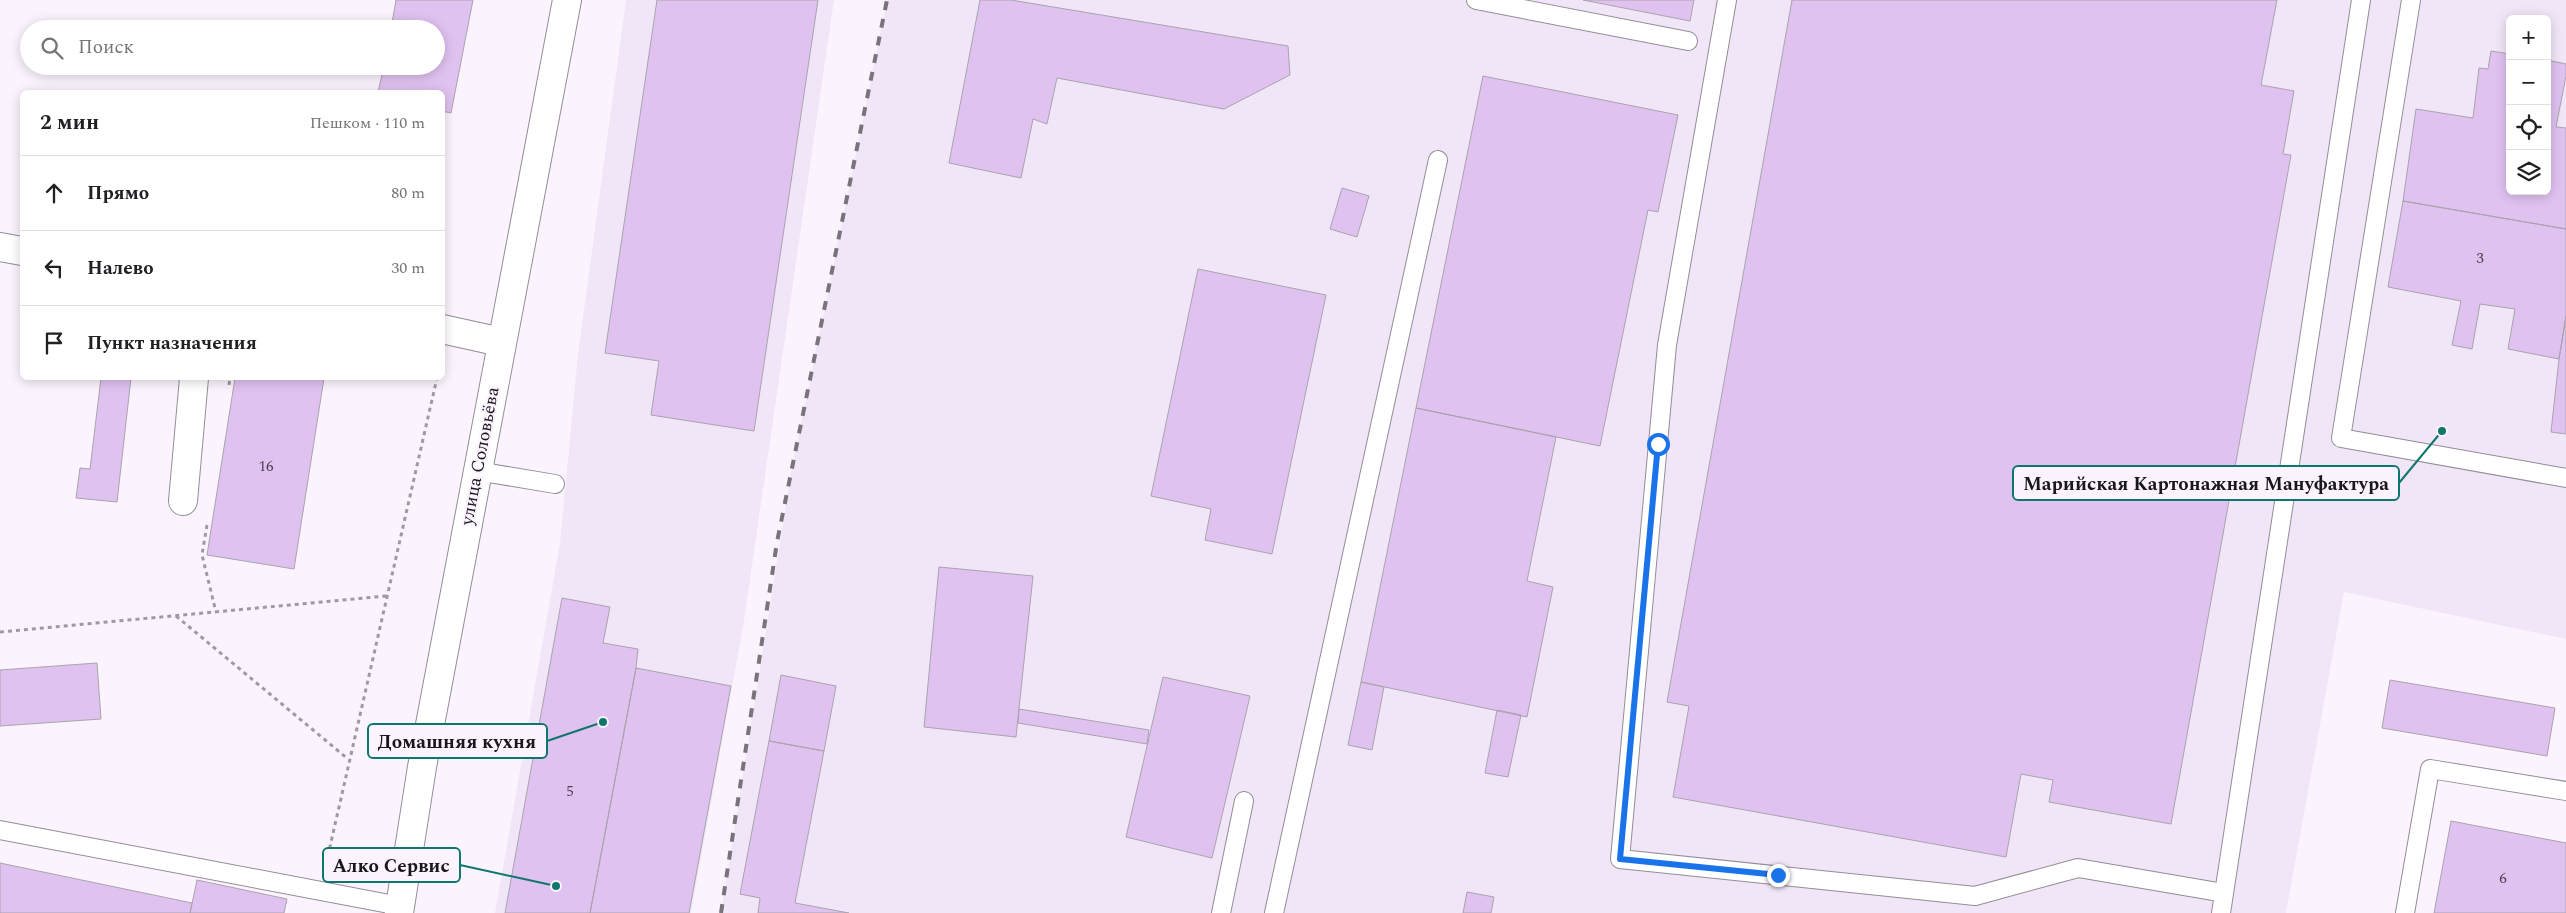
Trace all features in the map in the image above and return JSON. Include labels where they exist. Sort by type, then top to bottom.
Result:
[{"type":"street","name":"улица Соловьёва","points":[[399,910],[422,767],[566,0]]},
{"type":"street","points":[[0,247],[20,251]]},
{"type":"street","points":[[445,330],[501,342]]},
{"type":"street","points":[[183,501],[194,380]]},
{"type":"lane","points":[[1476,0],[1688,41]]},
{"type":"lane","points":[[1727,0],[1668,345],[1620,859],[1975,896],[2078,868],[2224,893]]},
{"type":"lane","points":[[2221,913],[2361,0]]},
{"type":"lane","points":[[2412,0],[2341,438],[2566,478]]},
{"type":"lane","points":[[1274,913],[1438,160]]},
{"type":"lane","points":[[478,471],[555,484]]},
{"type":"lane","points":[[2405,913],[2430,769],[2566,791]]},
{"type":"lane","points":[[1221,913],[1244,801]]},
{"type":"lane","points":[[0,830],[321,891],[399,910]]},
{"type":"path","points":[[321,891],[348,759],[437,380]]},
{"type":"path","points":[[0,632],[386,596]]},
{"type":"path","points":[[175,616],[348,759]]},
{"type":"shaded area","points":[[626,0],[834,0],[744,621],[691,913],[495,913],[560,543],[578,354]]},
{"type":"shaded area","points":[[887,0],[2566,0],[2566,639],[2344,592],[2286,913],[721,913],[791,473]]},
{"type":"building","points":[[396,0],[473,0],[451,113],[445,112],[445,90],[378,90],[382,75],[445,75],[445,20],[393,20]]},
{"type":"building","points":[[657,0],[818,0],[754,431],[651,415],[659,361],[605,353]]},
{"type":"building","points":[[980,0],[1011,0],[1288,46],[1290,75],[1224,109],[1057,78],[1047,124],[1033,119],[1021,178],[949,163]]},
{"type":"building","points":[[1583,0],[1694,0],[1690,21]]},
{"type":"building","points":[[1792,0],[2277,0],[2261,85],[2294,91],[2283,154],[2291,155],[2171,824],[2049,802],[2053,780],[2021,774],[2006,857],[1673,797],[1689,706],[1667,702]]},
{"type":"building","points":[[2491,51],[2506,53],[2506,195],[2551,195],[2551,61],[2566,64],[2566,76],[2556,127],[2566,128],[2566,229],[2403,201],[2416,109],[2473,118],[2479,68],[2488,69]]},
{"type":"building","points":[[1483,76],[1678,115],[1658,212],[1648,210],[1600,446],[1416,408]]},
{"type":"building","points":[[1342,188],[1369,196],[1357,237],[1330,229]]},
{"type":"building","points":[[2403,201],[2566,229],[2566,316],[2559,359],[2508,349],[2515,309],[2480,304],[2472,349],[2452,345],[2461,301],[2388,287]]},
{"type":"building","points":[[1198,269],[1326,295],[1272,554],[1205,540],[1211,509],[1151,496]]},
{"type":"building","points":[[2566,316],[2566,434],[2551,432]]},
{"type":"building","points":[[101,380],[131,380],[117,502],[76,498],[80,468],[90,469]]},
{"type":"building","points":[[235,380],[324,380],[294,569],[207,555]]},
{"type":"building","points":[[1416,408],[1556,437],[1527,581],[1553,587],[1527,717],[1361,682]]},
{"type":"building","points":[[939,567],[1033,576],[1016,737],[924,727]]},
{"type":"building","points":[[562,598],[610,607],[603,643],[638,649],[636,668],[590,913],[505,913]]},
{"type":"building","points":[[97,663],[101,719],[0,726],[0,670]]},
{"type":"building","points":[[636,668],[731,686],[689,913],[590,913]]},
{"type":"building","points":[[781,675],[836,686],[824,751],[769,741]]},
{"type":"building","points":[[1163,677],[1250,696],[1212,858],[1126,837]]},
{"type":"building","points":[[2390,680],[2555,708],[2547,756],[2382,728]]},
{"type":"building","points":[[1361,682],[1384,687],[1372,750],[1348,745]]},
{"type":"building","points":[[1019,709],[1149,730],[1147,744],[1018,723]]},
{"type":"building","points":[[1497,710],[1521,715],[1508,777],[1485,773]]},
{"type":"building","points":[[769,741],[824,751],[795,903],[849,913],[758,913],[760,898],[740,894]]},
{"type":"building","points":[[2451,821],[2566,843],[2566,913],[2434,913]]},
{"type":"building","points":[[0,863],[192,903],[190,913],[0,913]]},
{"type":"building","points":[[197,880],[287,899],[284,913],[190,913]]},
{"type":"building","points":[[1467,892],[1494,897],[1491,913],[1463,913]]},
{"type":"railway","points":[[721,913],[777,542],[887,0]]},
{"type":"place","name":"Марийская Картонажная Мануфактура","points":[[2442,431]]},
{"type":"place","name":"Домашняя кухня","points":[[603,722]]},
{"type":"place","name":"Алко Сервис","points":[[556,886]]},
{"type":"route","points":[[1658,444],[1620,859],[1778,875]]}]
